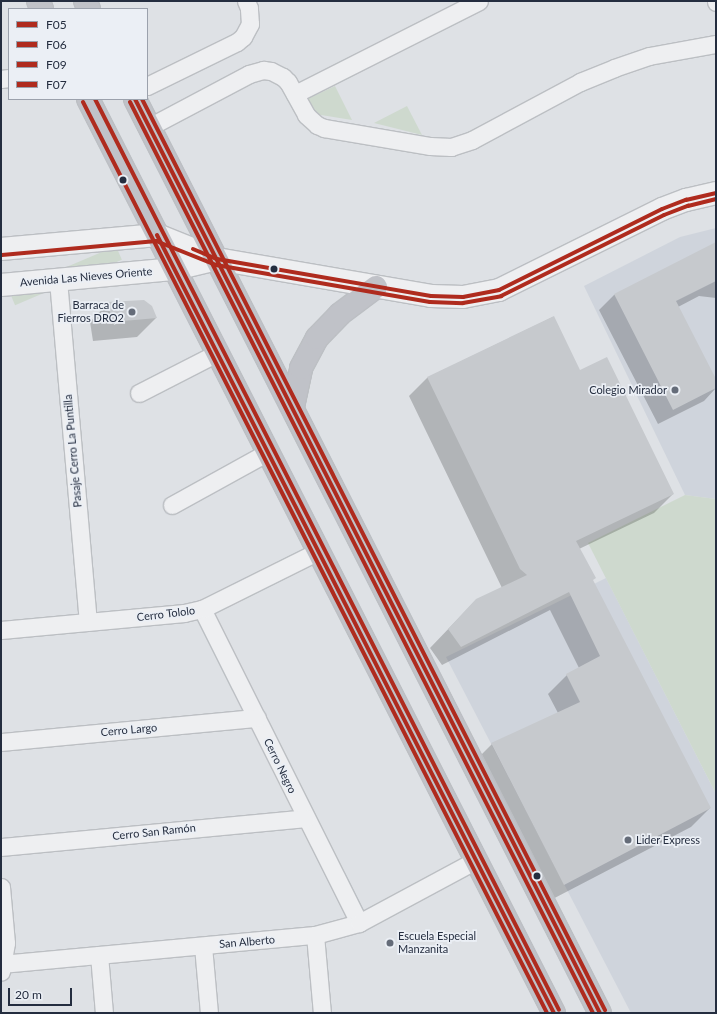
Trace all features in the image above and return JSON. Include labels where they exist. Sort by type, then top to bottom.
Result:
[{"type":"main road","points":[[89,100],[554,1013]]},
{"type":"main road","points":[[136,100],[600,1013]]},
{"type":"main road","points":[[293,407],[301,368],[317,338],[340,314],[376,287]]},
{"type":"street","points":[[148,86],[237,42],[243,37],[250,24],[249,8],[246,1]]},
{"type":"street","points":[[295,94],[479,1]]},
{"type":"street","points":[[149,126],[256,71],[263,70],[278,73],[288,82],[306,115],[317,125],[324,128],[430,146],[451,146],[472,140],[580,82],[614,68],[649,56],[716,44]]},
{"type":"street","name":"Avenida Las Nieves Oriente","points":[[1,249],[157,235],[217,259],[447,298],[479,295],[500,290],[662,209],[686,200],[716,193]]},
{"type":"street","name":"Avenida Las Nieves Oriente","points":[[1,285],[175,269],[217,259]]},
{"type":"street","name":"Pasaje Cerro La Puntilla","points":[[58,280],[88,622]]},
{"type":"street","points":[[139,393],[217,353]]},
{"type":"street","points":[[172,505],[268,452]]},
{"type":"street","name":"Cerro Tololo","points":[[1,630],[184,613],[202,609],[319,552]]},
{"type":"street","name":"Cerro Negro","points":[[202,609],[359,923]]},
{"type":"street","name":"Cerro Largo","points":[[1,742],[257,718]]},
{"type":"street","name":"Cerro San Ramón","points":[[1,847],[306,818]]},
{"type":"street","name":"San Alberto","points":[[1,967],[99,955],[315,935],[359,923],[476,860]]},
{"type":"street","points":[[1,887],[6,942],[1,967]]},
{"type":"street","points":[[315,935],[322,1013]]},
{"type":"street","points":[[203,946],[209,1013]]},
{"type":"street","points":[[99,955],[104,1013]]},
{"type":"shaded area","points":[[335,86],[352,120],[315,114],[307,99]]},
{"type":"shaded area","points":[[407,106],[422,135],[374,123]]},
{"type":"shaded area","name":"Colegio Mirador","points":[[716,228],[716,499],[685,495],[584,286],[680,237]]},
{"type":"shaded area","points":[[116,246],[122,260],[15,305],[9,291]]},
{"type":"shaded area","points":[[685,495],[716,499],[716,794],[588,543]]},
{"type":"shaded area","name":"Lider Express","points":[[606,578],[716,794],[716,1013],[631,1013],[446,657]]},
{"type":"building","points":[[716,242],[716,281],[676,301],[716,379],[716,388],[673,410],[614,294]]},
{"type":"building","name":"Barraca de Fierros DRO2","points":[[144,300],[152,306],[157,318],[112,322],[108,302]]},
{"type":"building","points":[[554,316],[580,370],[607,357],[674,494],[576,541],[596,578],[593,580],[711,808],[564,885],[491,743],[580,702],[566,674],[600,656],[569,592],[461,647],[448,629],[476,599],[527,575],[520,569],[427,377]]},
{"type":"transit line","name":"F09","points":[[96,100],[559,1010]]},
{"type":"transit line","name":"F05","points":[[136,100],[600,1013]]},
{"type":"transit line","name":"F09","points":[[143,100],[605,1010]]},
{"type":"transit line","name":"F06","points":[[83,102],[547,1013]]},
{"type":"transit line","name":"F06","points":[[130,102],[593,1013]]},
{"type":"transit line","name":"F05","points":[[193,249],[217,259],[431,296],[463,297],[499,290],[662,209],[686,200],[716,193]]},
{"type":"transit line","name":"F07","points":[[2,255],[156,241],[216,265],[430,302],[463,303],[501,296],[664,215],[688,206],[716,199]]},
{"type":"transit line","name":"F05","points":[[157,235],[554,1013]]},
{"type":"place","name":"Barraca de Fierros DRO2","points":[[132,312]]},
{"type":"place","name":"Colegio Mirador","points":[[675,390]]},
{"type":"place","name":"Lider Express","points":[[628,840]]},
{"type":"place","name":"Escuela Especial Manzanita","points":[[390,943]]}]
